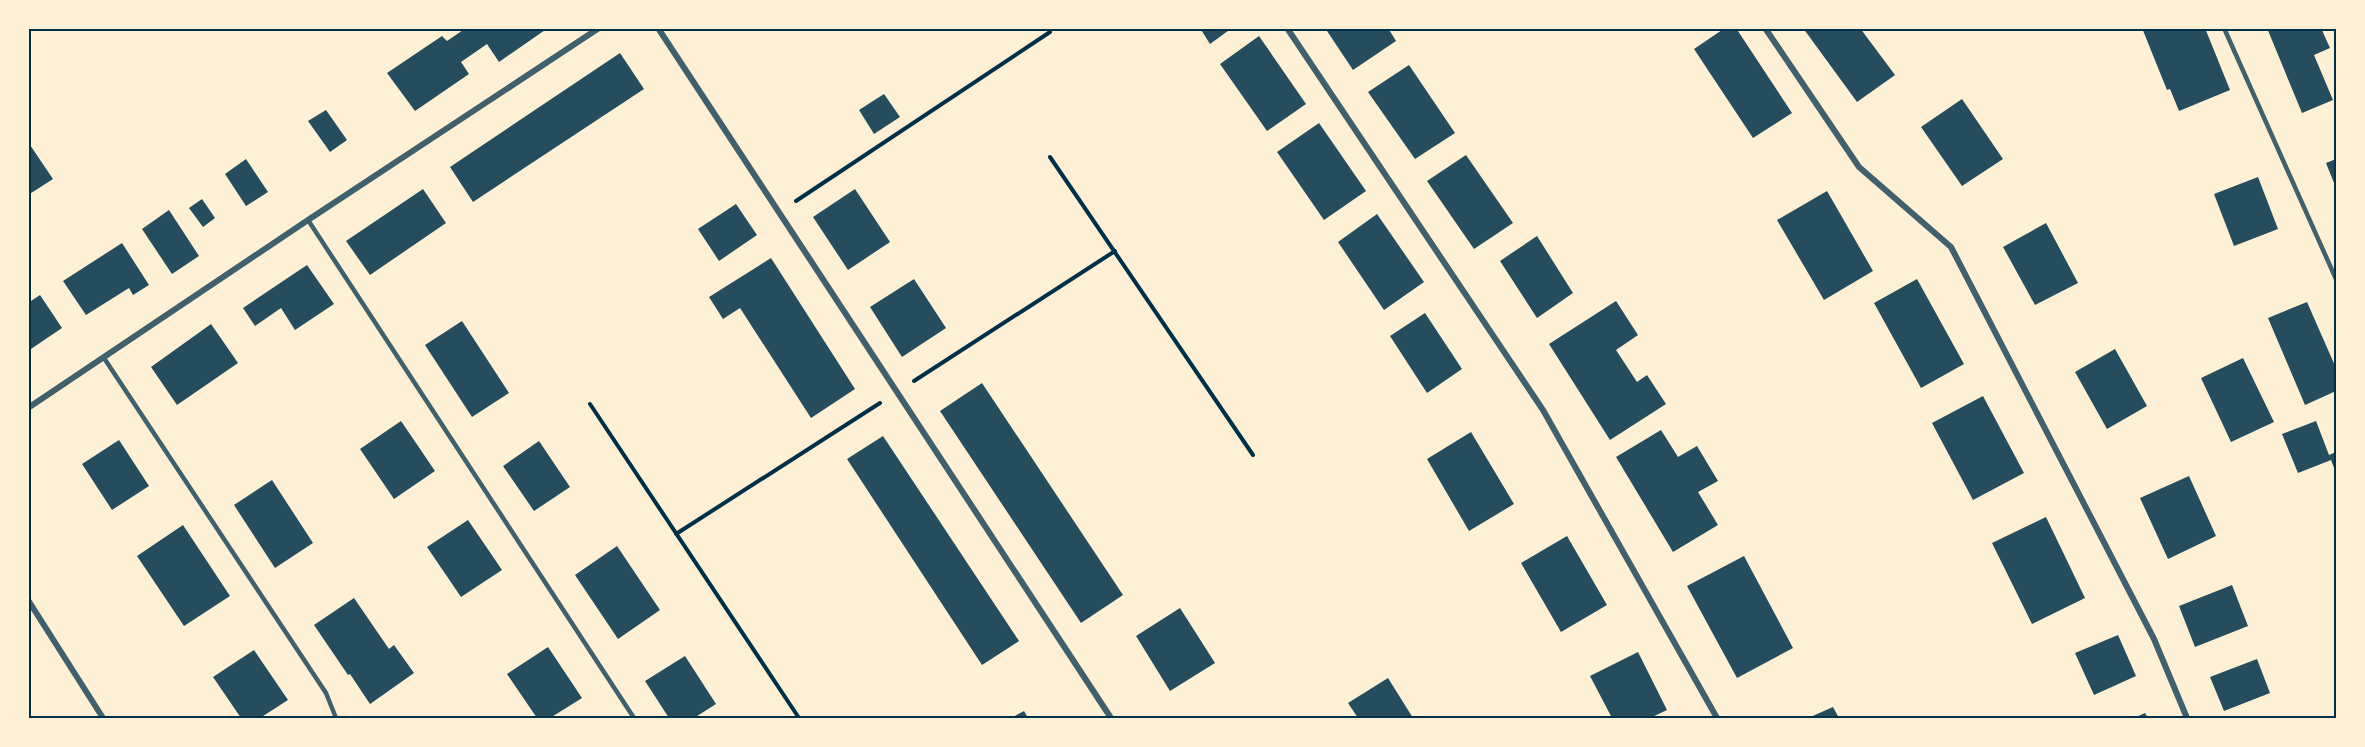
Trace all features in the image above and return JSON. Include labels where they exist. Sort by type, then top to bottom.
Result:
[{"type":"street","points":[[28,408],[599,28]]},
{"type":"street","points":[[658,28],[777,213],[1112,718]]},
{"type":"street","points":[[1287,28],[1543,410],[1717,718]]},
{"type":"street","points":[[1765,28],[1859,167],[1951,248],[2154,639],[2187,718]]},
{"type":"street","points":[[28,600],[103,718]]},
{"type":"lane","points":[[2224,28],[2337,279]]},
{"type":"lane","points":[[308,220],[634,718]]},
{"type":"lane","points":[[104,358],[326,693],[336,718]]},
{"type":"path","points":[[777,213],[1050,32]]},
{"type":"path","points":[[1050,157],[1253,455]]},
{"type":"path","points":[[676,534],[1114,251]]},
{"type":"path","points":[[590,404],[799,718]]},
{"type":"building","points":[[466,28],[548,28],[499,62],[487,44],[461,62],[469,74],[415,111],[387,73],[442,36],[447,41]]},
{"type":"building","points":[[1200,28],[1232,28],[1210,44]]},
{"type":"building","points":[[1325,28],[1388,28],[1396,41],[1353,70]]},
{"type":"building","points":[[1725,28],[1736,28],[1792,113],[1753,138],[1694,49]]},
{"type":"building","points":[[1803,28],[1860,28],[1895,75],[1857,102]]},
{"type":"building","points":[[2142,28],[2205,28],[2230,90],[2179,111],[2170,89],[2167,90]]},
{"type":"building","points":[[2267,28],[2321,28],[2330,48],[2314,55],[2333,100],[2302,113]]},
{"type":"building","points":[[1259,36],[1306,104],[1267,131],[1220,64]]},
{"type":"building","points":[[620,53],[644,89],[473,202],[450,167]]},
{"type":"building","points":[[1409,65],[1455,133],[1415,159],[1368,92]]},
{"type":"building","points":[[884,94],[900,117],[874,134],[859,110]]},
{"type":"building","points":[[1962,99],[2003,159],[1962,186],[1921,127]]},
{"type":"building","points":[[326,110],[347,140],[330,152],[308,121]]},
{"type":"building","points":[[1319,123],[1366,191],[1324,220],[1277,152]]},
{"type":"building","points":[[28,142],[53,179],[28,195]]},
{"type":"building","points":[[1466,155],[1513,223],[1474,249],[1427,181]]},
{"type":"building","points":[[246,159],[268,192],[246,206],[225,174]]},
{"type":"building","points":[[2336,159],[2336,188],[2326,163]]},
{"type":"building","points":[[2258,177],[2278,229],[2234,246],[2214,194]]},
{"type":"building","points":[[423,189],[446,223],[370,275],[346,241]]},
{"type":"building","points":[[855,189],[890,242],[848,270],[813,217]]},
{"type":"building","points":[[1827,191],[1873,271],[1824,300],[1777,220]]},
{"type":"building","points":[[202,199],[215,218],[203,227],[189,208]]},
{"type":"building","points":[[736,204],[757,235],[719,261],[698,229]]},
{"type":"building","points":[[169,210],[199,256],[172,274],[142,229]]},
{"type":"building","points":[[1377,214],[1424,282],[1384,310],[1338,242]]},
{"type":"building","points":[[2046,223],[2078,283],[2035,305],[2003,247]]},
{"type":"building","points":[[1537,236],[1573,293],[1537,318],[1500,261]]},
{"type":"building","points":[[122,243],[149,285],[133,295],[129,288],[86,315],[63,281]]},
{"type":"building","points":[[771,258],[855,389],[811,418],[740,308],[723,319],[709,297]]},
{"type":"building","points":[[307,265],[334,304],[295,330],[281,308],[255,326],[243,308]]},
{"type":"building","points":[[914,279],[946,328],[902,357],[870,307]]},
{"type":"building","points":[[1917,279],[1964,364],[1921,388],[1874,303]]},
{"type":"building","points":[[40,295],[62,328],[28,351],[28,303]]},
{"type":"building","points":[[1616,301],[1638,335],[1616,350],[1637,382],[1647,375],[1666,404],[1610,440],[1549,344]]},
{"type":"building","points":[[2307,302],[2336,368],[2336,391],[2305,405],[2268,318]]},
{"type":"building","points":[[1425,313],[1462,369],[1427,393],[1390,336]]},
{"type":"building","points":[[462,321],[509,393],[472,417],[425,345]]},
{"type":"building","points":[[211,324],[238,363],[177,405],[151,367]]},
{"type":"building","points":[[2115,349],[2147,406],[2107,429],[2075,372]]},
{"type":"building","points":[[2243,358],[2274,422],[2231,442],[2201,378]]},
{"type":"building","points":[[982,383],[1123,595],[1081,623],[940,411]]},
{"type":"building","points":[[1983,396],[2024,473],[1973,500],[1932,423]]},
{"type":"building","points":[[401,421],[435,471],[394,499],[360,449]]},
{"type":"building","points":[[2316,421],[2329,455],[2336,452],[2336,473],[2331,460],[2298,473],[2282,434]]},
{"type":"building","points":[[1661,430],[1678,457],[1697,446],[1718,481],[1698,492],[1718,525],[1673,552],[1616,457]]},
{"type":"building","points":[[1471,432],[1514,504],[1469,531],[1427,459]]},
{"type":"building","points":[[883,436],[1019,641],[982,665],[847,459]]},
{"type":"building","points":[[119,440],[149,486],[112,510],[82,464]]},
{"type":"building","points":[[539,441],[570,487],[534,511],[503,466]]},
{"type":"building","points":[[2189,476],[2216,536],[2168,559],[2140,498]]},
{"type":"building","points":[[272,480],[313,543],[275,568],[234,505]]},
{"type":"building","points":[[2046,517],[2085,598],[2032,624],[1992,543]]},
{"type":"building","points":[[468,520],[502,570],[461,597],[427,547]]},
{"type":"building","points":[[183,525],[230,596],[184,626],[137,556]]},
{"type":"building","points":[[1567,536],[1607,605],[1561,632],[1521,563]]},
{"type":"building","points":[[617,546],[660,610],[618,639],[575,575]]},
{"type":"building","points":[[1744,556],[1793,648],[1737,678],[1687,586]]},
{"type":"building","points":[[2232,585],[2248,626],[2195,647],[2179,606]]},
{"type":"building","points":[[354,598],[389,649],[394,645],[414,673],[370,704],[314,625]]},
{"type":"building","points":[[1180,608],[1215,663],[1170,691],[1136,636]]},
{"type":"building","points":[[2118,635],[2136,676],[2094,695],[2075,653]]},
{"type":"building","points":[[548,647],[582,698],[550,718],[537,718],[507,674]]},
{"type":"building","points":[[254,650],[288,700],[260,718],[241,718],[213,677]]},
{"type":"building","points":[[1638,652],[1667,710],[1650,718],[1612,718],[1590,676]]},
{"type":"building","points":[[685,656],[716,704],[694,718],[669,718],[645,681]]},
{"type":"building","points":[[2257,659],[2270,693],[2224,711],[2210,677]]},
{"type":"building","points":[[1388,678],[1413,718],[1358,718],[1348,703]]},
{"type":"building","points":[[1833,707],[1839,718],[1808,718]]},
{"type":"building","points":[[1024,711],[1028,718],[1011,718]]},
{"type":"building","points":[[2145,713],[2148,718],[2134,718]]}]
